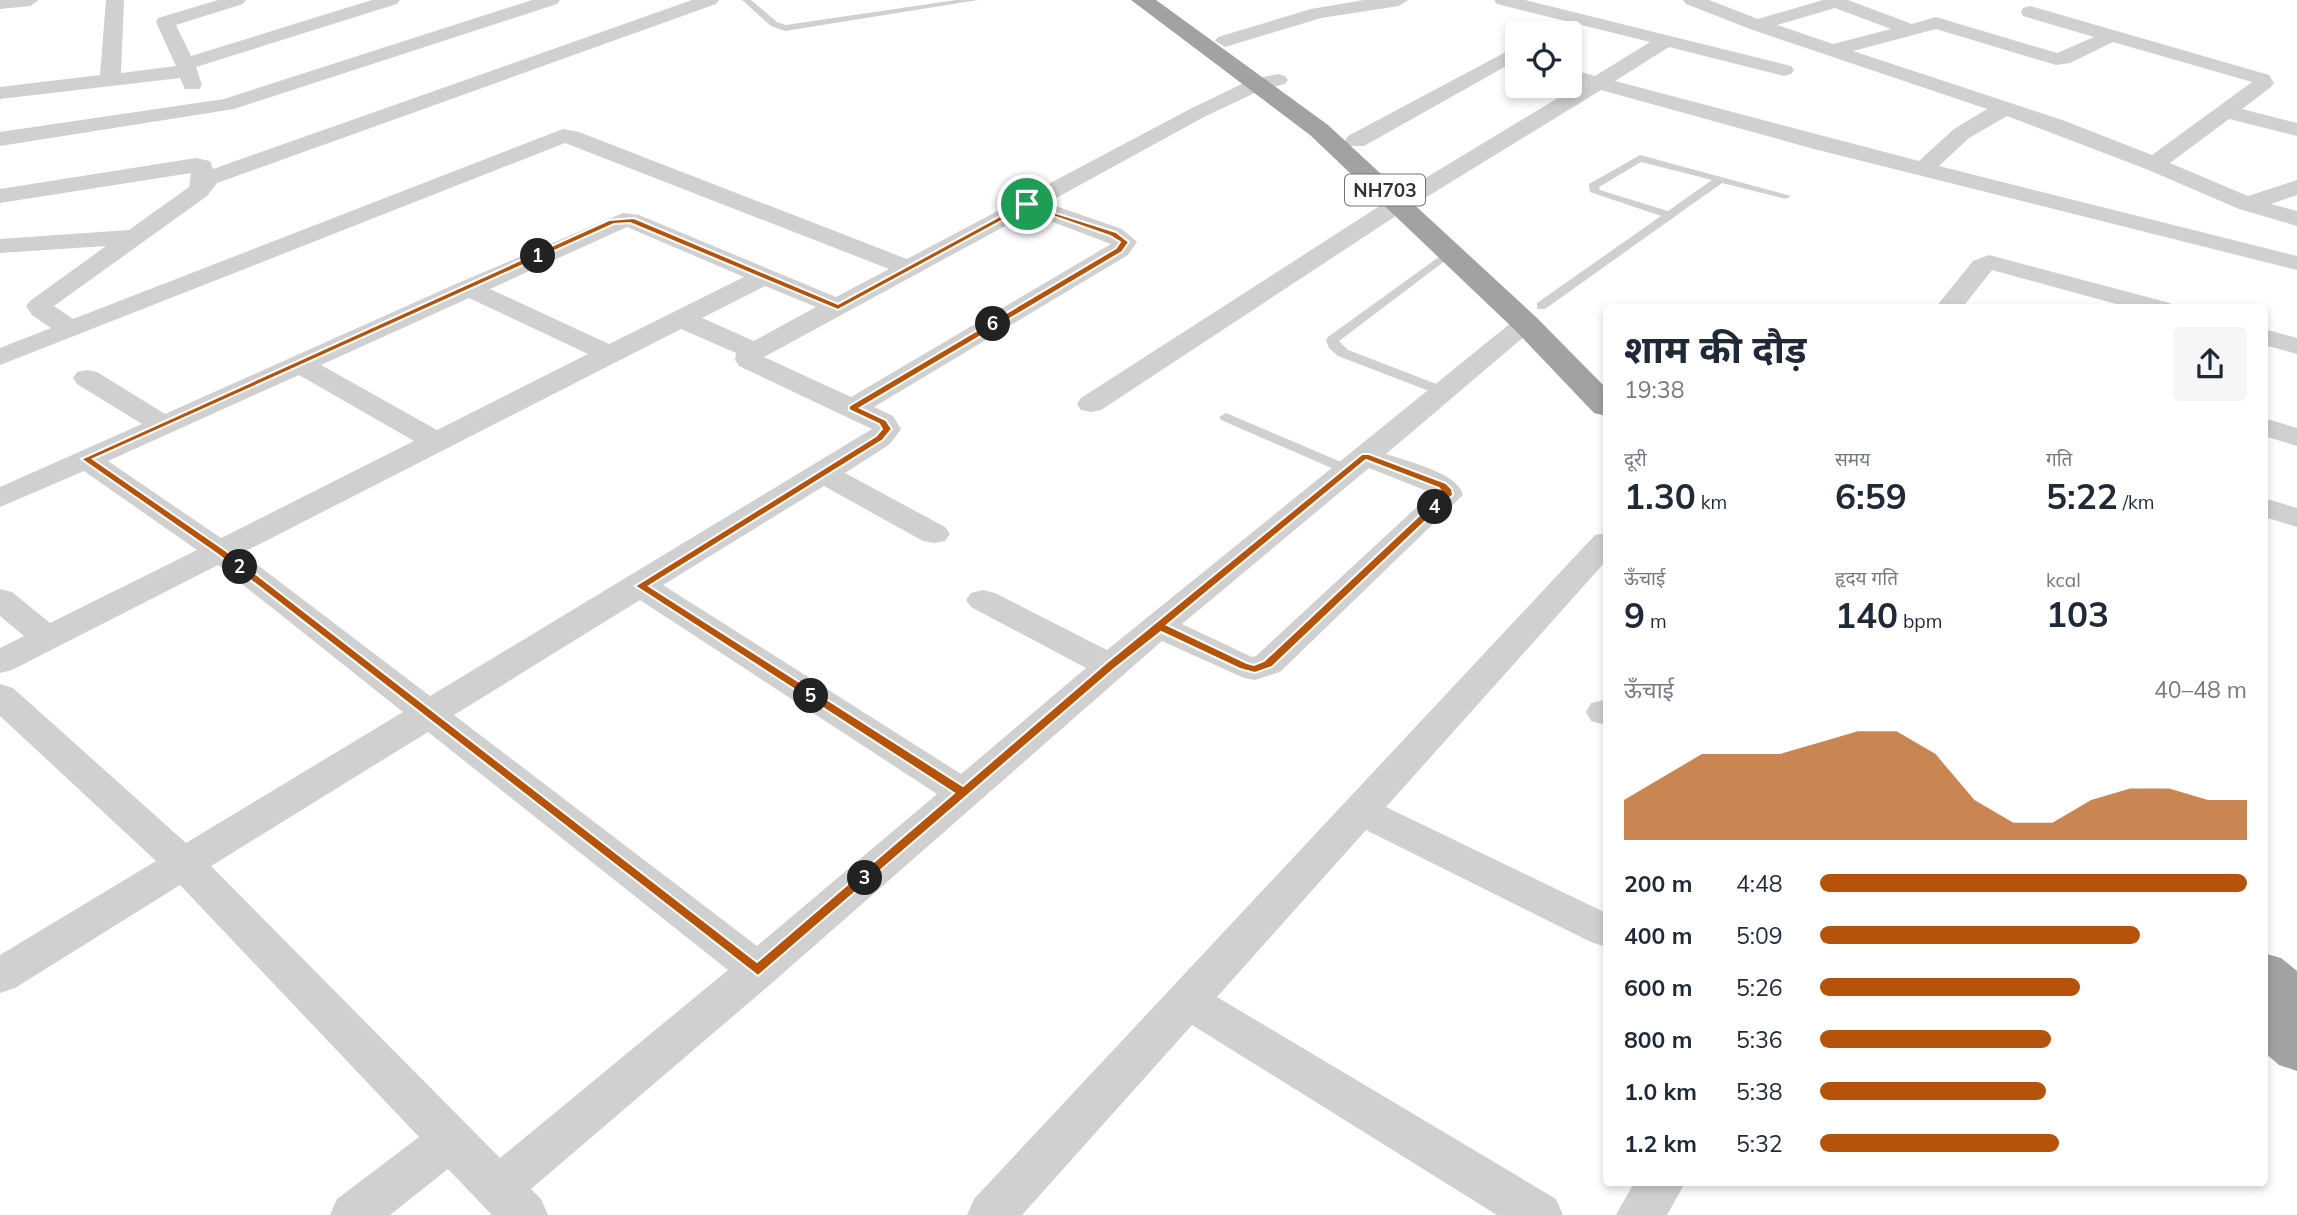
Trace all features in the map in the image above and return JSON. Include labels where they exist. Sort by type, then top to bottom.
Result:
[{"type":"highway","name":"NH703","points":[[1142,0],[1356,141],[1408,198]]},
{"type":"highway","name":"NH703","points":[[1169,0],[1225,41],[1320,130],[1408,198],[1533,315],[1603,371]]},
{"type":"highway","name":"NH703","points":[[1513,278],[1533,315],[1603,402]]},
{"type":"highway","points":[[2268,975],[2297,999]]},
{"type":"highway","points":[[2268,1025],[2297,1050]]},
{"type":"street","points":[[0,3],[30,0]]},
{"type":"street","points":[[110,80],[115,0]]},
{"type":"street","points":[[199,110],[186,67],[165,22],[212,3],[237,0]]},
{"type":"street","points":[[0,139],[239,102],[551,0]]},
{"type":"street","points":[[70,329],[40,306],[199,191],[209,178],[710,0]]},
{"type":"street","points":[[1225,41],[1318,13],[1399,0]]},
{"type":"street","points":[[1503,0],[1784,70]]},
{"type":"street","points":[[0,93],[110,80],[186,67],[382,1]]},
{"type":"street","points":[[1699,1],[1757,25],[2007,109],[2154,163],[2247,204],[2297,219]]},
{"type":"street","points":[[1757,25],[1836,2],[1909,29]]},
{"type":"street","points":[[2036,6],[2111,36],[2262,79],[2264,83],[2154,163]]},
{"type":"street","points":[[1570,21],[1575,18]]},
{"type":"street","points":[[1834,50],[1936,23],[2056,59],[2063,59],[2111,36]]},
{"type":"street","points":[[1970,33],[1994,24]]},
{"type":"street","points":[[1091,404],[1408,198],[1665,41]]},
{"type":"street","points":[[1356,141],[1505,61]]},
{"type":"street","points":[[1582,78],[2297,263]]},
{"type":"street","points":[[0,976],[641,586],[880,438],[887,429],[883,422],[749,360],[749,354],[1027,204],[1267,82]]},
{"type":"street","points":[[1925,168],[1967,127],[2007,109]]},
{"type":"street","points":[[2225,111],[2297,130]]},
{"type":"street","points":[[0,357],[562,136],[571,137],[909,268]]},
{"type":"street","points":[[0,196],[196,165],[202,166],[203,183]]},
{"type":"street","points":[[2247,204],[2297,187]]},
{"type":"street","points":[[852,408],[1119,250],[1125,242],[1113,234],[1027,204]]},
{"type":"street","points":[[0,498],[622,220],[631,220],[838,307]]},
{"type":"street","points":[[0,246],[133,237]]},
{"type":"street","points":[[1951,304],[1982,266],[1989,262],[2146,304]]},
{"type":"street","points":[[0,662],[765,276]]},
{"type":"street","points":[[467,288],[609,355]]},
{"type":"street","points":[[0,696],[184,864],[511,1201],[758,970],[1110,666],[1533,315]]},
{"type":"street","points":[[681,319],[755,351]]},
{"type":"street","points":[[2268,338],[2297,346]]},
{"type":"street","points":[[298,363],[438,443]]},
{"type":"street","points":[[86,378],[162,424]]},
{"type":"street","points":[[2268,428],[2297,437]]},
{"type":"street","points":[[86,459],[221,552],[758,970]]},
{"type":"street","points":[[1160,627],[1244,667],[1255,669],[1268,664],[1448,495],[1447,489],[1442,485],[1357,463]]},
{"type":"street","points":[[823,473],[934,534]]},
{"type":"street","points":[[2268,508],[2297,518]]},
{"type":"street","points":[[991,1215],[1603,545]]},
{"type":"street","points":[[641,586],[963,793]]},
{"type":"street","points":[[0,599],[47,638]]},
{"type":"street","points":[[983,600],[1110,666]]},
{"type":"street","points":[[1361,811],[1603,930]]},
{"type":"street","points":[[1188,1001],[1539,1215]]},
{"type":"street","points":[[354,1215],[451,1139]]},
{"type":"street","points":[[1640,1215],[1659,1186]]},
{"type":"lane","points":[[746,0],[774,24],[785,28],[974,0]]},
{"type":"lane","points":[[1669,215],[1595,191],[1593,186],[1640,158],[1786,196]]},
{"type":"lane","points":[[1533,315],[1720,179]]},
{"type":"lane","points":[[1442,391],[1343,353],[1333,345],[1332,340],[1463,247]]},
{"type":"lane","points":[[1226,417],[1357,463]]},
{"type":"route","points":[[1027,204],[838,307],[631,220],[612,222],[86,459],[221,552],[758,970],[963,793],[1110,666],[1365,456],[1442,485],[1447,489],[1448,495],[1268,664],[1255,669],[1244,667],[1160,627],[1110,666],[1037,730],[963,793],[641,586],[880,438],[887,429],[883,422],[852,408],[1119,250],[1125,242],[1122,237],[1027,204]]}]
